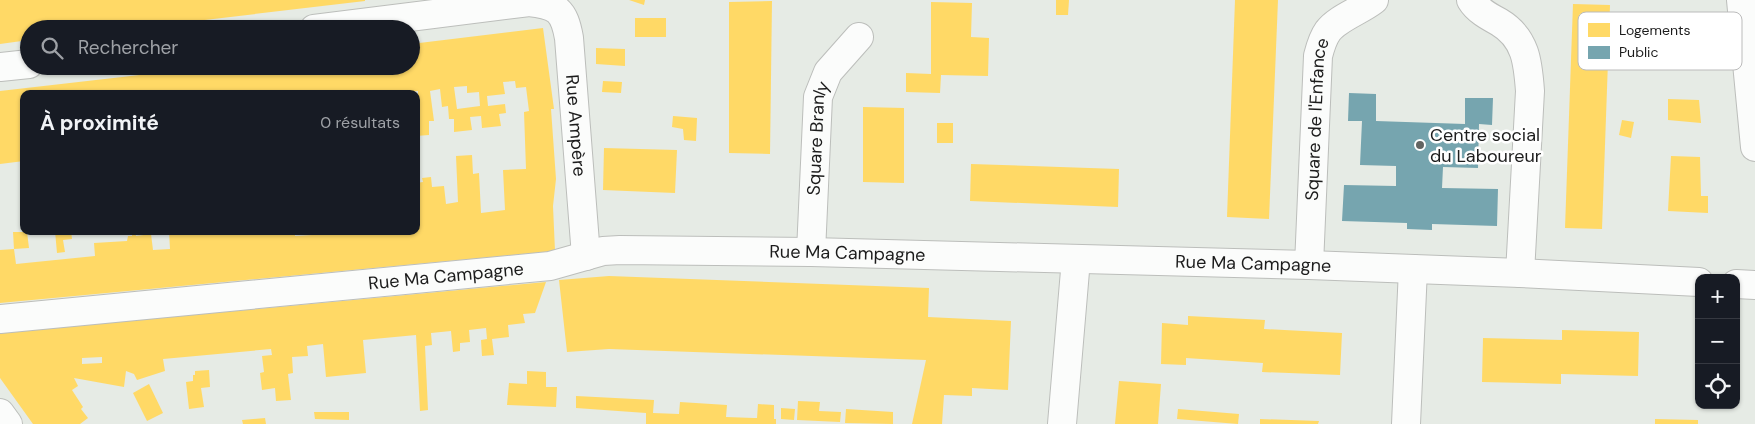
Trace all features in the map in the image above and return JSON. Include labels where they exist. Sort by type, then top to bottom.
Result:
[{"type":"street","name":"Square de l'Enfance","points":[[1309,265],[1318,56],[1321,44],[1328,31],[1338,22],[1364,8],[1374,0]]},
{"type":"street","points":[[1471,0],[1480,10],[1504,25],[1514,34],[1522,46],[1528,62],[1530,91],[1520,272]]},
{"type":"street","name":"Rue Ampère","points":[[386,20],[529,2],[547,4],[560,12],[566,21],[569,38],[586,256]]},
{"type":"street","points":[[1742,20],[1755,147]]},
{"type":"street","name":"Square Branly","points":[[811,252],[818,97],[828,72],[859,37]]},
{"type":"street","points":[[0,67],[20,65]]},
{"type":"street","name":"Rue Ma Campagne","points":[[0,319],[550,266],[603,251],[620,250],[811,252],[1309,265],[1520,272],[1695,282]]},
{"type":"street","points":[[1062,424],[1076,259]]},
{"type":"street","points":[[1406,424],[1412,269]]},
{"type":"street","points":[[1740,284],[1755,285]]},
{"type":"street","points":[[0,413],[8,424]]},
{"type":"building: Logements","points":[[0,0],[365,0],[204,20],[20,20],[20,41],[0,44]]},
{"type":"building: Logements","points":[[629,0],[645,0],[644,5]]},
{"type":"building: Logements","points":[[1056,0],[1069,0],[1068,15],[1056,15]]},
{"type":"building: Logements","points":[[1235,0],[1278,0],[1269,219],[1227,217]]},
{"type":"building: Logements","points":[[772,1],[770,154],[729,153],[729,2]]},
{"type":"building: Logements","points":[[931,2],[972,3],[971,37],[989,38],[988,76],[941,75],[940,93],[906,92],[906,73],[931,74]]},
{"type":"building: Logements","points":[[1573,4],[1610,5],[1610,12],[1578,12],[1578,70],[1608,70],[1602,229],[1565,228]]},
{"type":"building: Logements","points":[[635,18],[666,18],[666,37],[635,37]]},
{"type":"building: Logements","points":[[543,28],[554,109],[551,109],[556,179],[553,206],[555,251],[0,303],[0,250],[14,249],[16,264],[95,256],[94,243],[127,241],[128,236],[132,235],[151,235],[153,250],[170,249],[169,235],[420,235],[420,182],[423,182],[422,178],[431,177],[432,187],[444,186],[446,204],[458,202],[456,156],[472,155],[473,174],[479,173],[481,213],[505,210],[503,170],[526,169],[524,112],[529,111],[526,87],[516,88],[515,81],[503,82],[505,94],[487,96],[488,106],[505,104],[506,113],[499,114],[501,126],[482,128],[481,116],[470,117],[472,130],[454,132],[454,119],[449,119],[448,106],[442,107],[440,89],[430,91],[434,121],[429,121],[429,135],[420,136],[420,90],[20,90],[20,162],[0,164],[0,91],[140,75],[420,75],[420,43]],"holes":[[[467,86],[467,93],[479,92],[480,106],[457,109],[454,87]]]},
{"type":"building: Logements","points":[[596,48],[625,49],[625,66],[596,64]]},
{"type":"building: Logements","points":[[603,81],[622,82],[621,93],[602,92]]},
{"type":"building: Logements","points":[[1668,99],[1699,100],[1701,123],[1668,120]]},
{"type":"building: Logements","points":[[863,107],[904,108],[904,183],[863,182]]},
{"type":"building: Logements","points":[[673,116],[697,118],[696,141],[684,140],[683,129],[672,127]]},
{"type":"building: Logements","points":[[1622,120],[1634,122],[1631,138],[1619,135]]},
{"type":"building: Logements","points":[[937,123],[953,123],[953,143],[937,143]]},
{"type":"building: Logements","points":[[604,148],[677,150],[675,193],[603,190]]},
{"type":"building: Logements","points":[[1671,156],[1700,157],[1701,196],[1708,196],[1708,213],[1668,211]]},
{"type":"building: Logements","points":[[971,164],[1119,169],[1118,207],[970,201]]},
{"type":"building: Logements","points":[[13,232],[20,232],[20,235],[27,235],[29,248],[14,249]]},
{"type":"building: Logements","points":[[55,235],[72,235],[72,239],[63,240],[65,252],[57,253]]},
{"type":"building: Logements","points":[[609,276],[929,288],[928,317],[1011,321],[1008,390],[972,388],[972,396],[944,395],[942,424],[912,424],[926,360],[609,349],[567,352],[559,280]]},
{"type":"building: Logements","points":[[546,282],[535,313],[523,314],[525,323],[508,325],[509,337],[492,339],[494,355],[482,356],[481,340],[487,339],[486,328],[469,330],[470,342],[460,343],[460,351],[453,352],[451,331],[431,333],[432,345],[425,346],[428,410],[420,411],[416,335],[363,340],[366,373],[326,377],[323,344],[307,346],[308,356],[292,357],[293,373],[288,374],[291,400],[276,401],[275,388],[262,390],[260,373],[264,372],[262,356],[272,355],[271,349],[163,359],[165,371],[137,380],[134,374],[126,371],[124,387],[74,378],[78,386],[72,390],[83,407],[81,409],[88,418],[80,424],[33,424],[0,378],[0,333]],"holes":[[[102,357],[102,363],[82,364],[82,358]]]},
{"type":"building: Logements","points":[[1188,316],[1265,320],[1264,329],[1342,333],[1340,375],[1262,372],[1263,363],[1186,358],[1186,365],[1161,364],[1162,323],[1188,325]]},
{"type":"building: Logements","points":[[1562,330],[1639,332],[1638,376],[1561,374],[1561,384],[1482,382],[1483,338],[1562,340]]},
{"type":"building: Logements","points":[[209,370],[210,387],[201,388],[204,407],[189,409],[186,382],[193,381],[195,371]]},
{"type":"building: Logements","points":[[527,371],[546,372],[546,387],[557,387],[556,407],[507,405],[509,383],[527,384]]},
{"type":"building: Logements","points":[[1119,381],[1161,384],[1158,424],[1115,424]]},
{"type":"building: Logements","points":[[149,384],[163,413],[147,421],[133,393]]},
{"type":"building: Logements","points":[[576,396],[654,400],[653,413],[679,414],[680,402],[727,405],[726,417],[757,418],[758,404],[774,405],[776,424],[646,424],[646,413],[576,408]]},
{"type":"building: Logements","points":[[798,401],[820,402],[819,411],[841,412],[840,422],[797,420]]},
{"type":"building: Logements","points":[[781,408],[795,409],[794,420],[781,419]]},
{"type":"building: Logements","points":[[846,409],[893,412],[893,424],[845,423]]},
{"type":"building: Logements","points":[[1178,409],[1239,414],[1238,424],[1177,419]]},
{"type":"building: Logements","points":[[314,412],[349,412],[349,420],[315,419]]},
{"type":"building: Logements","points":[[265,418],[266,424],[243,424],[242,420]]},
{"type":"building: Logements","points":[[1260,419],[1319,421],[1318,424],[1260,424]]},
{"type":"building: Logements","points":[[1655,419],[1698,420],[1698,424],[1655,424]]},
{"type":"building: Public","name":"Centre social du Laboureur","points":[[1349,93],[1376,94],[1376,121],[1465,124],[1465,98],[1493,98],[1492,125],[1479,124],[1478,168],[1443,167],[1442,188],[1498,189],[1497,226],[1432,224],[1432,230],[1407,229],[1407,223],[1342,221],[1344,185],[1396,186],[1396,166],[1360,165],[1362,121],[1348,121]]},
{"type":"place","name":"Centre social du Laboureur","points":[[1420,145]]}]
